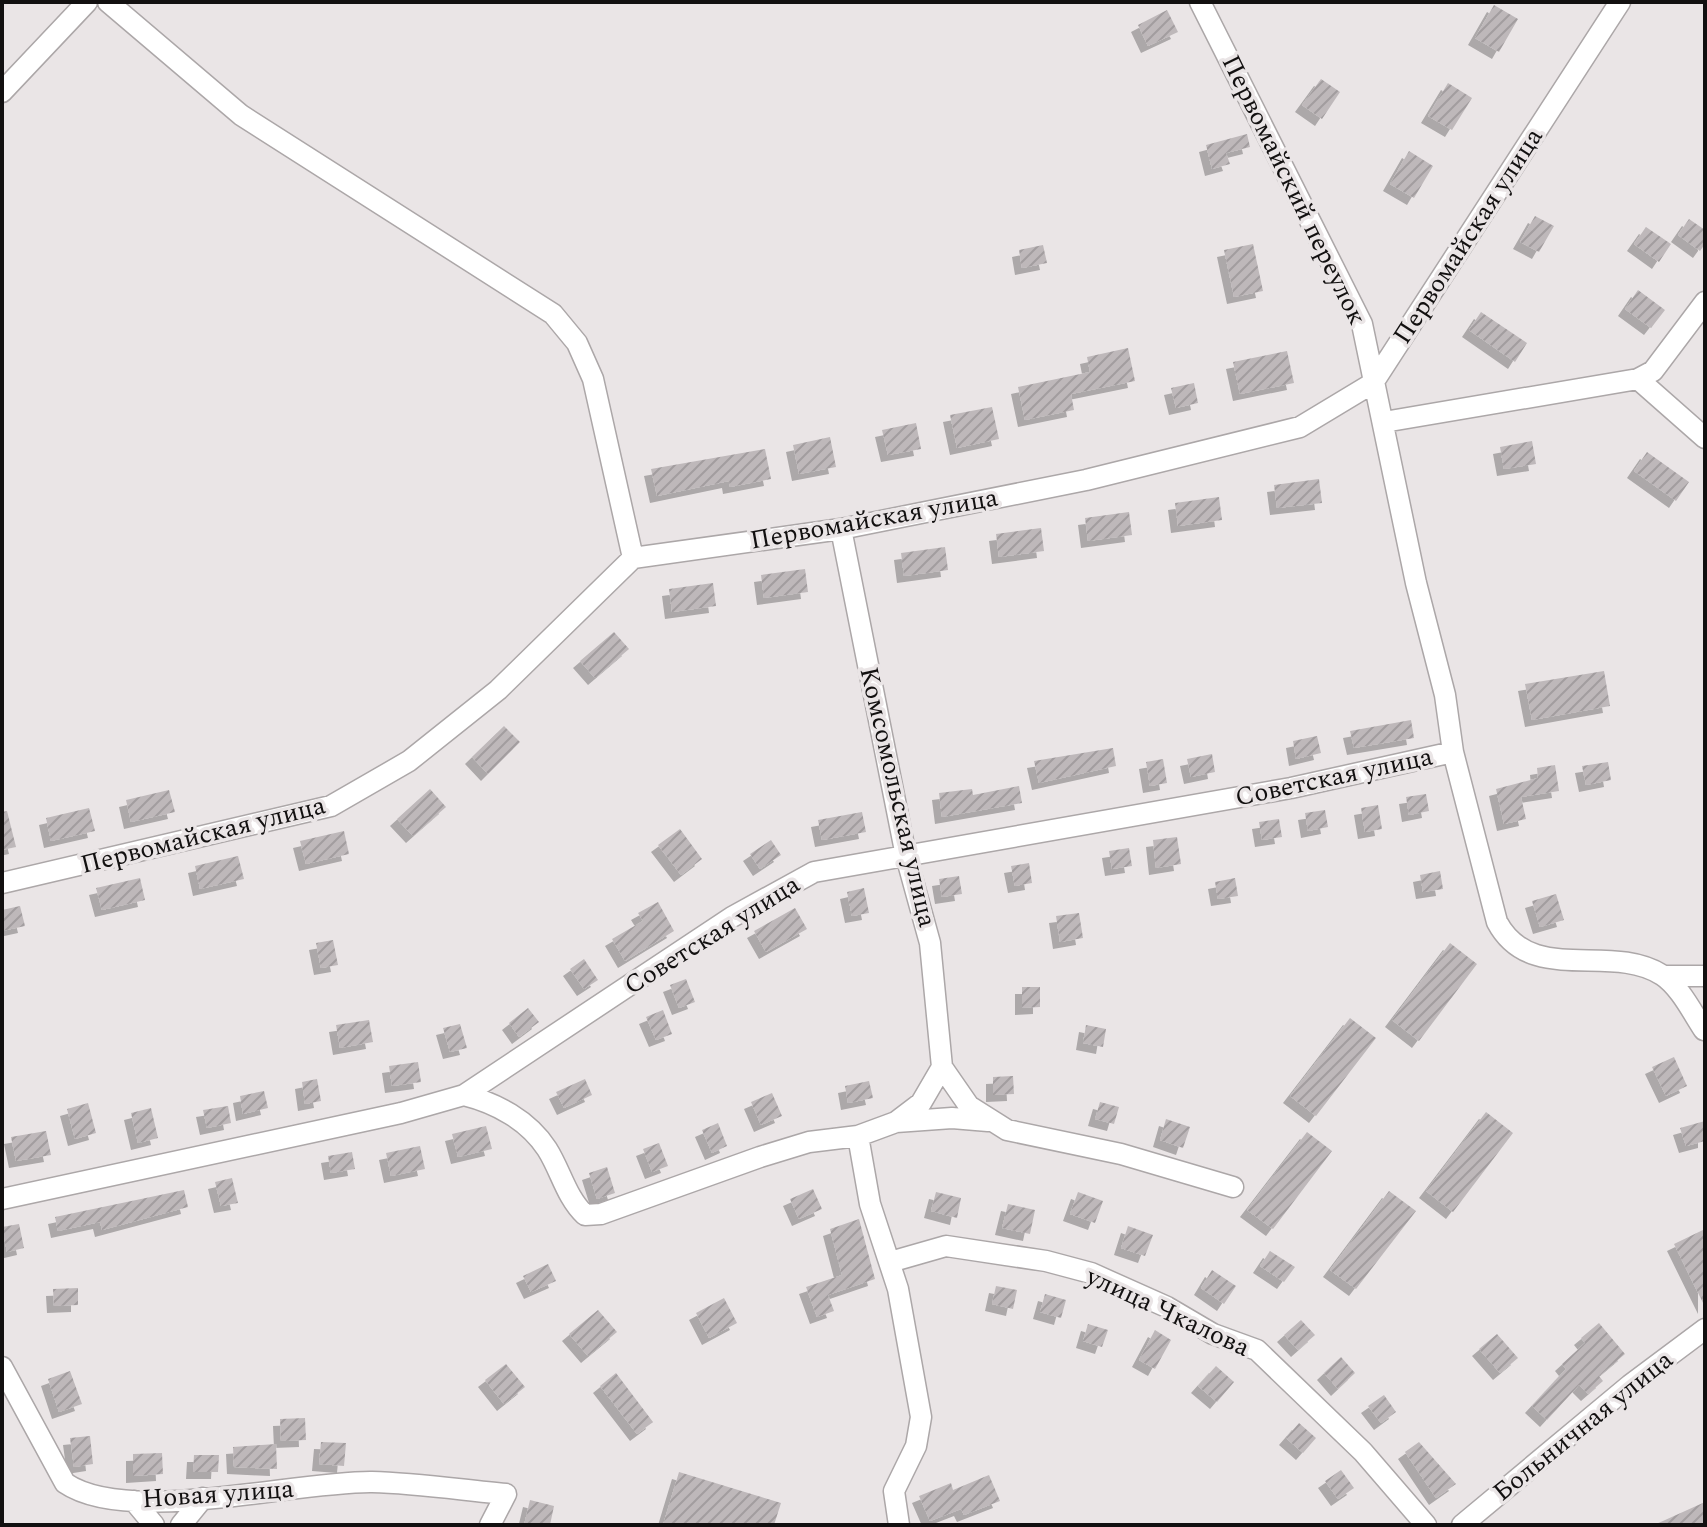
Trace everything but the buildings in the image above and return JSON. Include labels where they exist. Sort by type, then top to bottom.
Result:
[{"type":"street","points":[[2,92],[87,2]]},
{"type":"street","points":[[108,2],[241,115],[553,314],[577,343],[593,379],[633,558]]},
{"type":"street","name":"Первомайский переулок","points":[[1200,2],[1362,324],[1416,583],[1445,695],[1453,752],[1495,916],[1510,942],[1526,953],[1544,959],[1623,961],[1664,976]]},
{"type":"street","name":"Первомайская улица","points":[[2,883],[331,806],[409,761],[498,690],[633,558],[841,529],[1086,480],[1300,427],[1373,383],[1620,2]]},
{"type":"street","points":[[1384,422],[1638,379],[1653,371],[1705,302]]},
{"type":"street","points":[[1638,379],[1705,438]]},
{"type":"street","name":"Комсомольская улица","points":[[841,529],[906,856],[930,943],[942,1067],[956,1091],[988,1121],[1007,1130],[1121,1154],[1233,1187]]},
{"type":"street","name":"Советская улица","points":[[2,1199],[401,1113],[464,1095],[780,889],[814,872],[1291,788],[1453,752]]},
{"type":"street","points":[[1664,976],[1705,976]]},
{"type":"street","points":[[1664,976],[1705,1029]]},
{"type":"street","name":"Комсомольская улица","points":[[896,1122],[921,1103],[942,1067]]},
{"type":"street","name":"Комсомольская улица","points":[[464,1095],[492,1102],[518,1119],[547,1148],[575,1205],[585,1215],[601,1214],[809,1142],[858,1136],[896,1122],[952,1118],[988,1121]]},
{"type":"street","points":[[858,1136],[870,1204],[890,1262],[921,1417],[916,1446],[894,1491],[899,1525]]},
{"type":"street","name":"улица Чкалова","points":[[890,1262],[946,1246],[1046,1261],[1091,1273],[1167,1307],[1213,1334],[1257,1350],[1363,1452],[1426,1525]]},
{"type":"street","name":"Больничная улица","points":[[1462,1525],[1589,1418],[1705,1329]]},
{"type":"street","name":"Новая улица","points":[[2,1367],[65,1483],[82,1494],[134,1501],[203,1498],[371,1482],[506,1494],[490,1525]]},
{"type":"street","points":[[181,1525],[203,1498]]},
{"type":"street","points":[[134,1501],[154,1525]]}]
